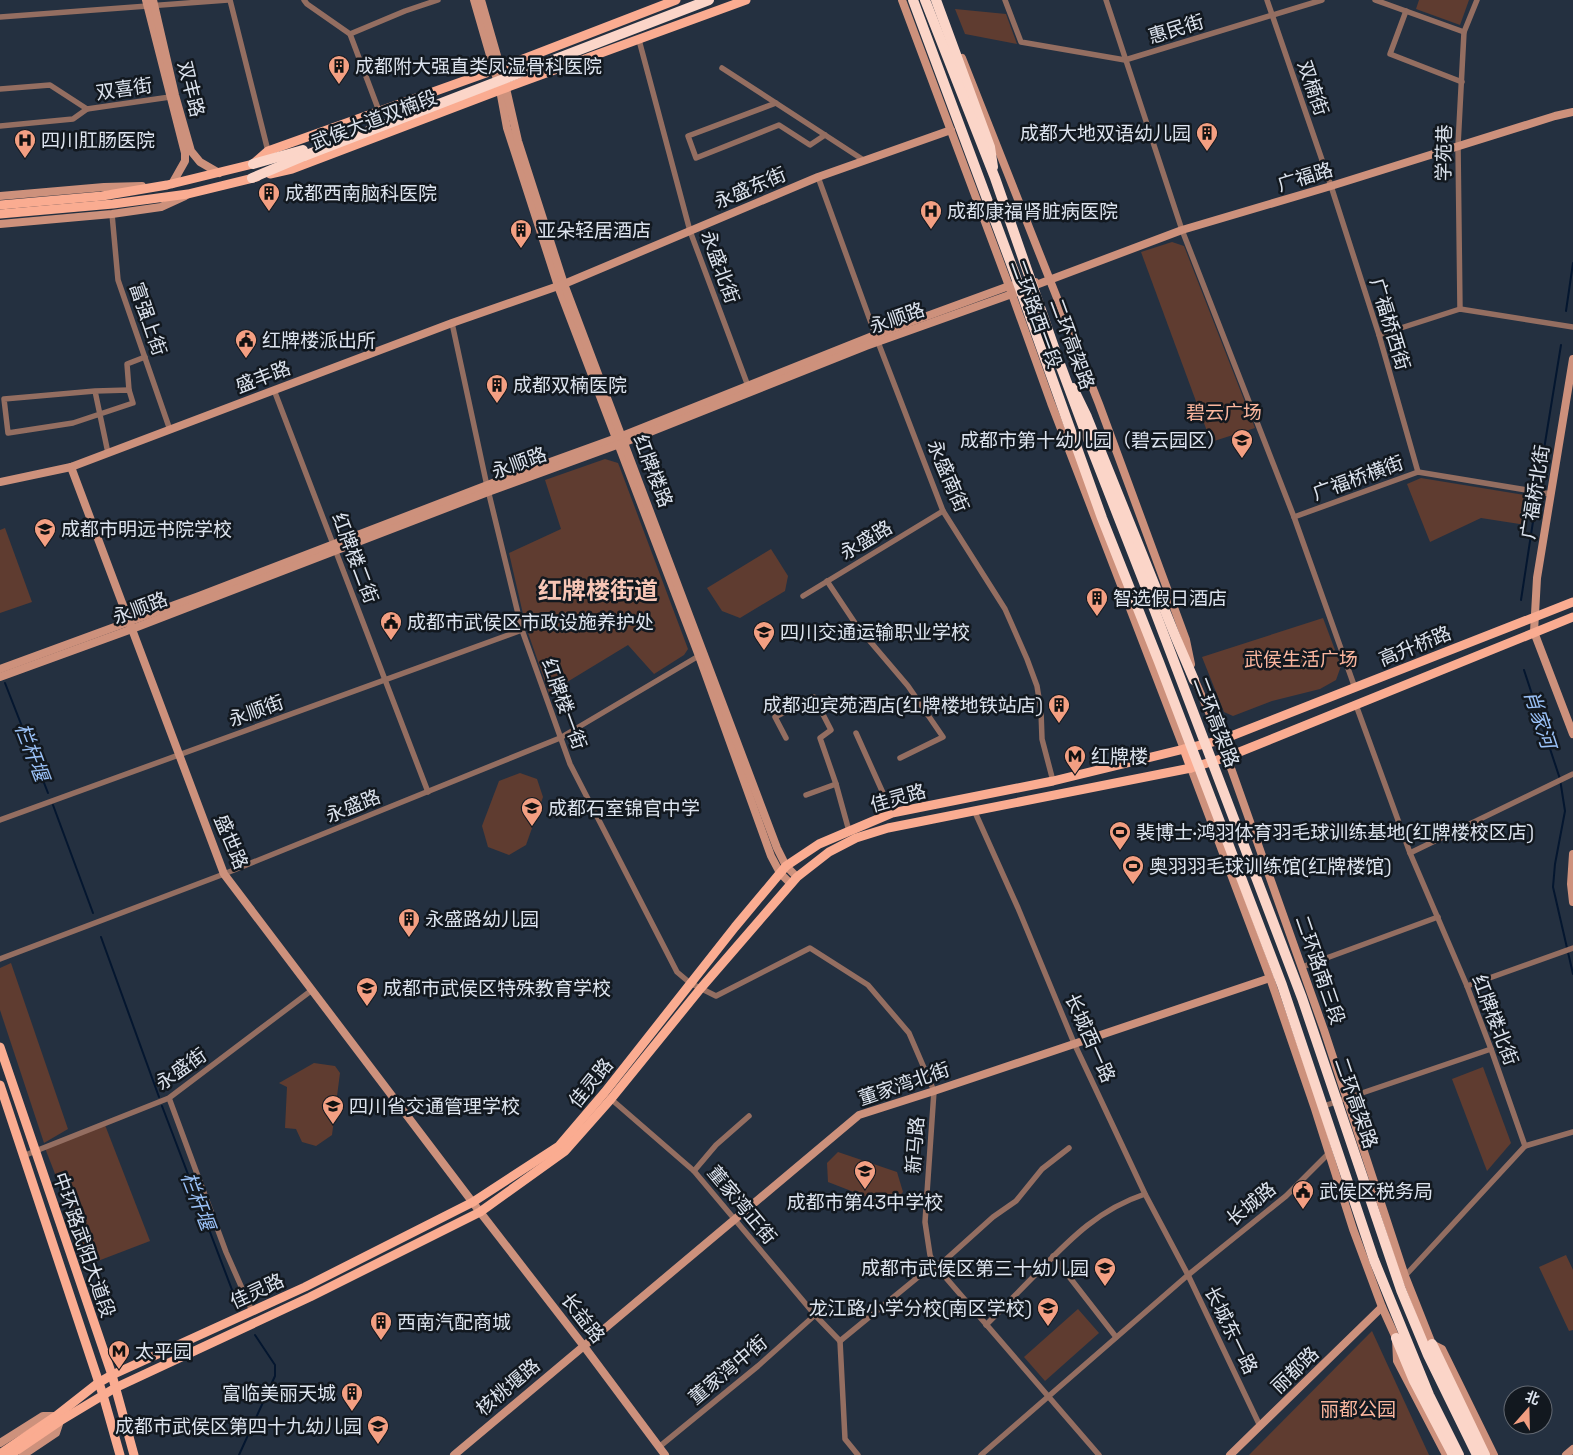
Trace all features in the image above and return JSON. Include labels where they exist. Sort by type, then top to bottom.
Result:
[{"type":"highway","points":[[252,178],[303,153],[691,0]]},
{"type":"highway","points":[[253,164],[303,153],[710,0]]},
{"type":"highway","name":"二环高架路","points":[[913,0],[1013,269],[1102,518],[1282,985],[1374,1260],[1425,1387],[1459,1455]]},
{"type":"highway","name":"二环高架路","points":[[924,0],[995,178],[1057,356],[1302,998],[1400,1290],[1428,1355],[1477,1455]]},
{"type":"highway","points":[[936,0],[990,148],[995,178]]},
{"type":"highway","points":[[1057,356],[1087,417],[1194,680]]},
{"type":"highway","points":[[1396,1338],[1414,1381],[1453,1455]]},
{"type":"highway","points":[[1432,1344],[1485,1455]]},
{"type":"main road","points":[[474,0],[497,69]]},
{"type":"main road","points":[[481,0],[497,69]]},
{"type":"main road","name":"武侯大道双楠段","points":[[0,205],[102,196],[169,185],[253,164],[268,151],[497,69],[676,0]]},
{"type":"main road","name":"武侯大道双楠段","points":[[0,214],[113,204],[188,194],[292,169],[746,0]]},
{"type":"main road","name":"二环路西一段","points":[[902,0],[1051,403],[1184,750]]},
{"type":"main road","name":"二环路西一段","points":[[940,0],[1099,404],[1186,640],[1194,680],[1222,740]]},
{"type":"main road","name":"双丰路","points":[[150,3],[170,97],[185,153],[185,162],[169,185]]},
{"type":"main road","name":"双丰路","points":[[150,3],[191,152],[200,162],[219,173]]},
{"type":"main road","name":"红牌楼路","points":[[497,69],[503,89],[507,128],[561,285],[777,848],[783,870],[794,881]]},
{"type":"main road","name":"广福路","points":[[1049,280],[1182,230],[1331,186],[1458,145],[1573,112]]},
{"type":"main road","name":"永盛东街","points":[[561,285],[818,176],[951,130]]},
{"type":"main road","points":[[0,196],[104,187],[169,185]]},
{"type":"main road","points":[[0,224],[112,214],[161,207],[188,194]]},
{"type":"main road","name":"永顺路","points":[[0,677],[487,489],[620,440],[876,339],[1010,290],[1049,280]]},
{"type":"main road","name":"盛丰路","points":[[0,482],[71,467],[452,322],[561,285]]},
{"type":"main road","points":[[620,440],[748,386],[876,339]]},
{"type":"main road","name":"广福桥北街","points":[[1534,632],[1537,578],[1573,359]]},
{"type":"main road","name":"盛世路","points":[[71,467],[224,874],[473,1202]]},
{"type":"main road","name":"高升桥路","points":[[1184,750],[1222,740],[1573,602]]},
{"type":"main road","name":"高升桥路","points":[[1191,768],[1227,757],[1573,617]]},
{"type":"main road","points":[[0,669],[130,626]]},
{"type":"main road","points":[[1534,632],[1573,734]]},
{"type":"main road","name":"二环路南三段","points":[[1222,740],[1302,967],[1405,1276],[1432,1344],[1442,1349],[1494,1455]]},
{"type":"main road","points":[[1184,750],[1270,978],[1354,1229],[1382,1307],[1396,1338],[1397,1361],[1446,1455]]},
{"type":"main road","name":"佳灵路","points":[[58,1419],[98,1383],[112,1375],[305,1287],[473,1202],[559,1146],[605,1092],[734,927],[783,870],[819,844],[892,813],[1054,781],[1184,750]]},
{"type":"main road","name":"佳灵路","points":[[0,1454],[115,1388],[301,1301],[480,1212],[565,1151],[611,1099],[701,988],[794,881],[829,852],[856,838],[888,828],[1191,768]]},
{"type":"main road","points":[[1573,854],[1571,868],[1573,899]]},
{"type":"main road","name":"董家湾北街","points":[[584,1344],[859,1115],[1270,978]]},
{"type":"main road","name":"中环路武阳大道段","points":[[0,1047],[112,1375],[134,1455]]},
{"type":"main road","name":"中环路武阳大道段","points":[[0,1085],[103,1395],[120,1455]]},
{"type":"main road","name":"长益路","points":[[473,1202],[584,1344],[665,1455]]},
{"type":"main road","name":"丽都路","points":[[1230,1455],[1382,1307]]},
{"type":"main road","name":"核桃堰路","points":[[454,1455],[584,1344]]},
{"type":"main road","points":[[0,1443],[43,1416],[58,1419],[56,1433],[23,1455]]},
{"type":"main road","name":"佳灵路","points":[[10,1455],[35,1434]]},
{"type":"main road","points":[[1566,1455],[1573,1449]]},
{"type":"street","points":[[0,17],[150,3],[229,0],[268,151]]},
{"type":"street","points":[[304,0],[350,34],[378,111]]},
{"type":"street","points":[[350,34],[405,11],[438,0]]},
{"type":"street","points":[[1005,0],[1020,42],[1125,60]]},
{"type":"street","points":[[1106,0],[1182,230],[1294,517],[1355,688]]},
{"type":"street","name":"双楠街","points":[[1267,0],[1331,186]]},
{"type":"street","name":"惠民街","points":[[1125,60],[1322,0]]},
{"type":"street","points":[[1375,0],[1464,32]]},
{"type":"street","name":"学苑巷","points":[[1460,309],[1458,145],[1464,32],[1478,0]]},
{"type":"street","points":[[1406,11],[1390,54],[1462,82]]},
{"type":"street","name":"永盛北街","points":[[639,40],[690,231],[748,386]]},
{"type":"street","points":[[722,68],[865,161]]},
{"type":"street","name":"双喜街","points":[[0,89],[50,85],[87,109],[170,97]]},
{"type":"street","points":[[776,103],[688,136],[696,158],[779,125],[810,145],[825,135]]},
{"type":"street","points":[[0,126],[73,119],[87,109]]},
{"type":"street","name":"永盛南街","points":[[818,176],[876,339],[943,511],[1005,609],[1027,659],[1037,686],[1041,711],[1042,739],[1054,781]]},
{"type":"street","name":"广福桥西街","points":[[1331,186],[1379,336],[1418,472]]},
{"type":"street","name":"富强上街","points":[[112,214],[118,280],[170,430]]},
{"type":"street","points":[[1379,336],[1460,309],[1573,327]]},
{"type":"street","name":"红牌楼一街","points":[[452,322],[487,489],[522,630],[560,738],[570,764],[677,972],[690,983]]},
{"type":"street","points":[[129,390],[4,399],[8,433],[73,423],[133,403],[129,390],[128,364],[145,357]]},
{"type":"street","name":"红牌楼二街","points":[[274,390],[428,792]]},
{"type":"street","points":[[95,391],[108,453]]},
{"type":"street","name":"广福桥横街","points":[[1294,517],[1418,472],[1551,494]]},
{"type":"street","name":"永盛路","points":[[804,596],[943,511]]},
{"type":"street","points":[[827,581],[856,626],[908,686],[943,737],[900,758]]},
{"type":"street","name":"永顺街","points":[[0,820],[522,630]]},
{"type":"street","name":"永盛路","points":[[0,958],[224,874],[560,738],[701,654]]},
{"type":"street","points":[[786,738],[775,717],[814,697],[832,730],[820,738],[836,784],[849,831]]},
{"type":"street","name":"红牌楼北街","points":[[1356,705],[1410,853],[1467,986],[1525,1146]]},
{"type":"street","points":[[856,733],[892,813]]},
{"type":"street","points":[[1410,853],[1573,774]]},
{"type":"street","points":[[806,795],[836,784]]},
{"type":"street","name":"长城西一路","points":[[974,810],[1018,908],[1074,1043],[1145,1194],[1188,1275]]},
{"type":"street","points":[[1302,967],[1438,917]]},
{"type":"street","name":"新马路","points":[[690,983],[716,996],[810,948],[868,985],[909,1033],[934,1091],[925,1222],[930,1255],[934,1264],[1099,1455]]},
{"type":"street","points":[[1467,986],[1572,948]]},
{"type":"street","name":"永盛街","points":[[23,1156],[169,1098],[312,990]]},
{"type":"street","points":[[1315,1109],[1491,1049]]},
{"type":"street","points":[[169,1098],[226,1252],[252,1311]]},
{"type":"street","name":"董家湾正街","points":[[611,1099],[694,1171],[840,1341]]},
{"type":"street","points":[[694,1171],[716,1144],[749,1116]]},
{"type":"street","points":[[1382,1307],[1405,1276],[1525,1146],[1573,1132]]},
{"type":"street","points":[[858,1455],[845,1439],[840,1341],[934,1264],[943,1262],[994,1217],[1016,1201],[1042,1169],[1069,1148]]},
{"type":"street","name":"长城路","points":[[980,1455],[1188,1275],[1286,1196],[1329,1152]]},
{"type":"street","points":[[986,1325],[1085,1226],[1111,1208],[1145,1194]]},
{"type":"street","points":[[1053,1256],[1116,1337]]},
{"type":"street","name":"长城东一路","points":[[1188,1275],[1260,1426]]},
{"type":"street","name":"董家湾中街","points":[[660,1447],[758,1366],[815,1314]]},
{"type":"green space","points":[[1419,0],[1469,0],[1460,25],[1416,9]]},
{"type":"green space","points":[[955,9],[1006,14],[1017,44],[965,34]]},
{"type":"green space","name":"碧云广场","points":[[1172,242],[1184,246],[1255,428],[1211,442],[1141,252]]},
{"type":"green space","points":[[605,459],[618,463],[688,649],[684,655],[654,674],[628,645],[549,693],[526,627],[509,553],[561,529],[545,480]]},
{"type":"green space","points":[[1421,478],[1531,496],[1526,525],[1481,518],[1430,542],[1407,484]]},
{"type":"green space","points":[[5,528],[32,602],[0,613],[0,530]]},
{"type":"green space","points":[[771,549],[788,576],[785,591],[740,618],[722,611],[707,588]]},
{"type":"green space","name":"武侯生活广场","points":[[1323,618],[1341,666],[1336,680],[1320,689],[1272,701],[1233,716],[1224,712],[1202,657]]},
{"type":"green space","points":[[520,773],[537,779],[543,797],[526,845],[509,855],[488,847],[482,826],[499,781]]},
{"type":"green space","points":[[11,963],[68,1129],[44,1143],[0,1010],[0,968]]},
{"type":"green space","points":[[314,1063],[335,1066],[340,1073],[332,1135],[316,1146],[302,1142],[296,1129],[285,1128],[287,1087],[279,1083]]},
{"type":"green space","points":[[1483,1067],[1511,1143],[1487,1171],[1452,1079]]},
{"type":"green space","points":[[105,1125],[150,1241],[90,1264],[45,1148]]},
{"type":"green space","points":[[838,1152],[897,1172],[903,1192],[890,1206],[828,1182],[827,1163]]},
{"type":"green space","points":[[1566,1255],[1573,1270],[1573,1330],[1569,1331],[1539,1267]]},
{"type":"green space","points":[[1078,1309],[1099,1333],[1045,1381],[1024,1357]]},
{"type":"green space","name":"丽都公园","points":[[1372,1331],[1429,1455],[1249,1455]]},
{"type":"waterway","name":"肖家河","points":[[1566,311],[1573,263]]},
{"type":"waterway","name":"肖家河","points":[[1538,486],[1561,345]]},
{"type":"waterway","name":"肖家河","points":[[1521,600],[1536,502]]},
{"type":"waterway","name":"肖家河","points":[[1524,670],[1560,779],[1565,811],[1555,864],[1553,887],[1573,974]]},
{"type":"waterway","name":"栏杆堰","points":[[5,683],[48,793]]},
{"type":"waterway","name":"栏杆堰","points":[[53,805],[93,913]]},
{"type":"waterway","name":"栏杆堰","points":[[101,937],[159,1097]]},
{"type":"waterway","name":"栏杆堰","points":[[162,1106],[234,1295]]},
{"type":"waterway","name":"栏杆堰","points":[[239,1455],[275,1376],[275,1365],[255,1335]]},
{"type":"place","name":"成都附大强直类凤湿骨科医院","points":[[339,85]]},
{"type":"place","name":"成都大地双语幼儿园","points":[[1207,152]]},
{"type":"place","name":"四川肛肠医院","points":[[25,159]]},
{"type":"place","name":"成都西南脑科医院","points":[[269,212]]},
{"type":"place","name":"成都康福肾脏病医院","points":[[931,230]]},
{"type":"place","name":"亚朵轻居酒店","points":[[521,249]]},
{"type":"place","name":"红牌楼派出所","points":[[246,359]]},
{"type":"place","name":"成都双楠医院","points":[[497,404]]},
{"type":"place","name":"成都市第十幼儿园（碧云园区）","points":[[1242,459]]},
{"type":"place","name":"成都市明远书院学校","points":[[45,548]]},
{"type":"place","name":"智选假日酒店","points":[[1097,617]]},
{"type":"place","name":"成都市武侯区市政设施养护处","points":[[391,641]]},
{"type":"place","name":"四川交通运输职业学校","points":[[764,651]]},
{"type":"place","name":"成都迎宾苑酒店(红牌楼地铁站店)","points":[[1059,724]]},
{"type":"place","name":"红牌楼","points":[[1075,775]]},
{"type":"place","name":"成都石室锦官中学","points":[[532,827]]},
{"type":"place","name":"裴博士·鸿羽体育羽毛球训练基地(红牌楼校区店)","points":[[1120,851]]},
{"type":"place","name":"奥羽羽毛球训练馆(红牌楼馆)","points":[[1133,885]]},
{"type":"place","name":"永盛路幼儿园","points":[[409,938]]},
{"type":"place","name":"成都市武侯区特殊教育学校","points":[[367,1007]]},
{"type":"place","name":"四川省交通管理学校","points":[[333,1125]]},
{"type":"place","name":"成都市第43中学校","points":[[865,1190]]},
{"type":"place","name":"武侯区税务局","points":[[1303,1210]]},
{"type":"place","name":"成都市武侯区第三十幼儿园","points":[[1105,1287]]},
{"type":"place","name":"龙江路小学分校(南区学校)","points":[[1048,1327]]},
{"type":"place","name":"西南汽配商城","points":[[381,1341]]},
{"type":"place","name":"太平园","points":[[119,1370]]},
{"type":"place","name":"富临美丽天城","points":[[352,1412]]},
{"type":"place","name":"成都市武侯区第四十九幼儿园","points":[[378,1445]]},
{"type":"district","name":"红牌楼街道","points":[[598,590]]}]
